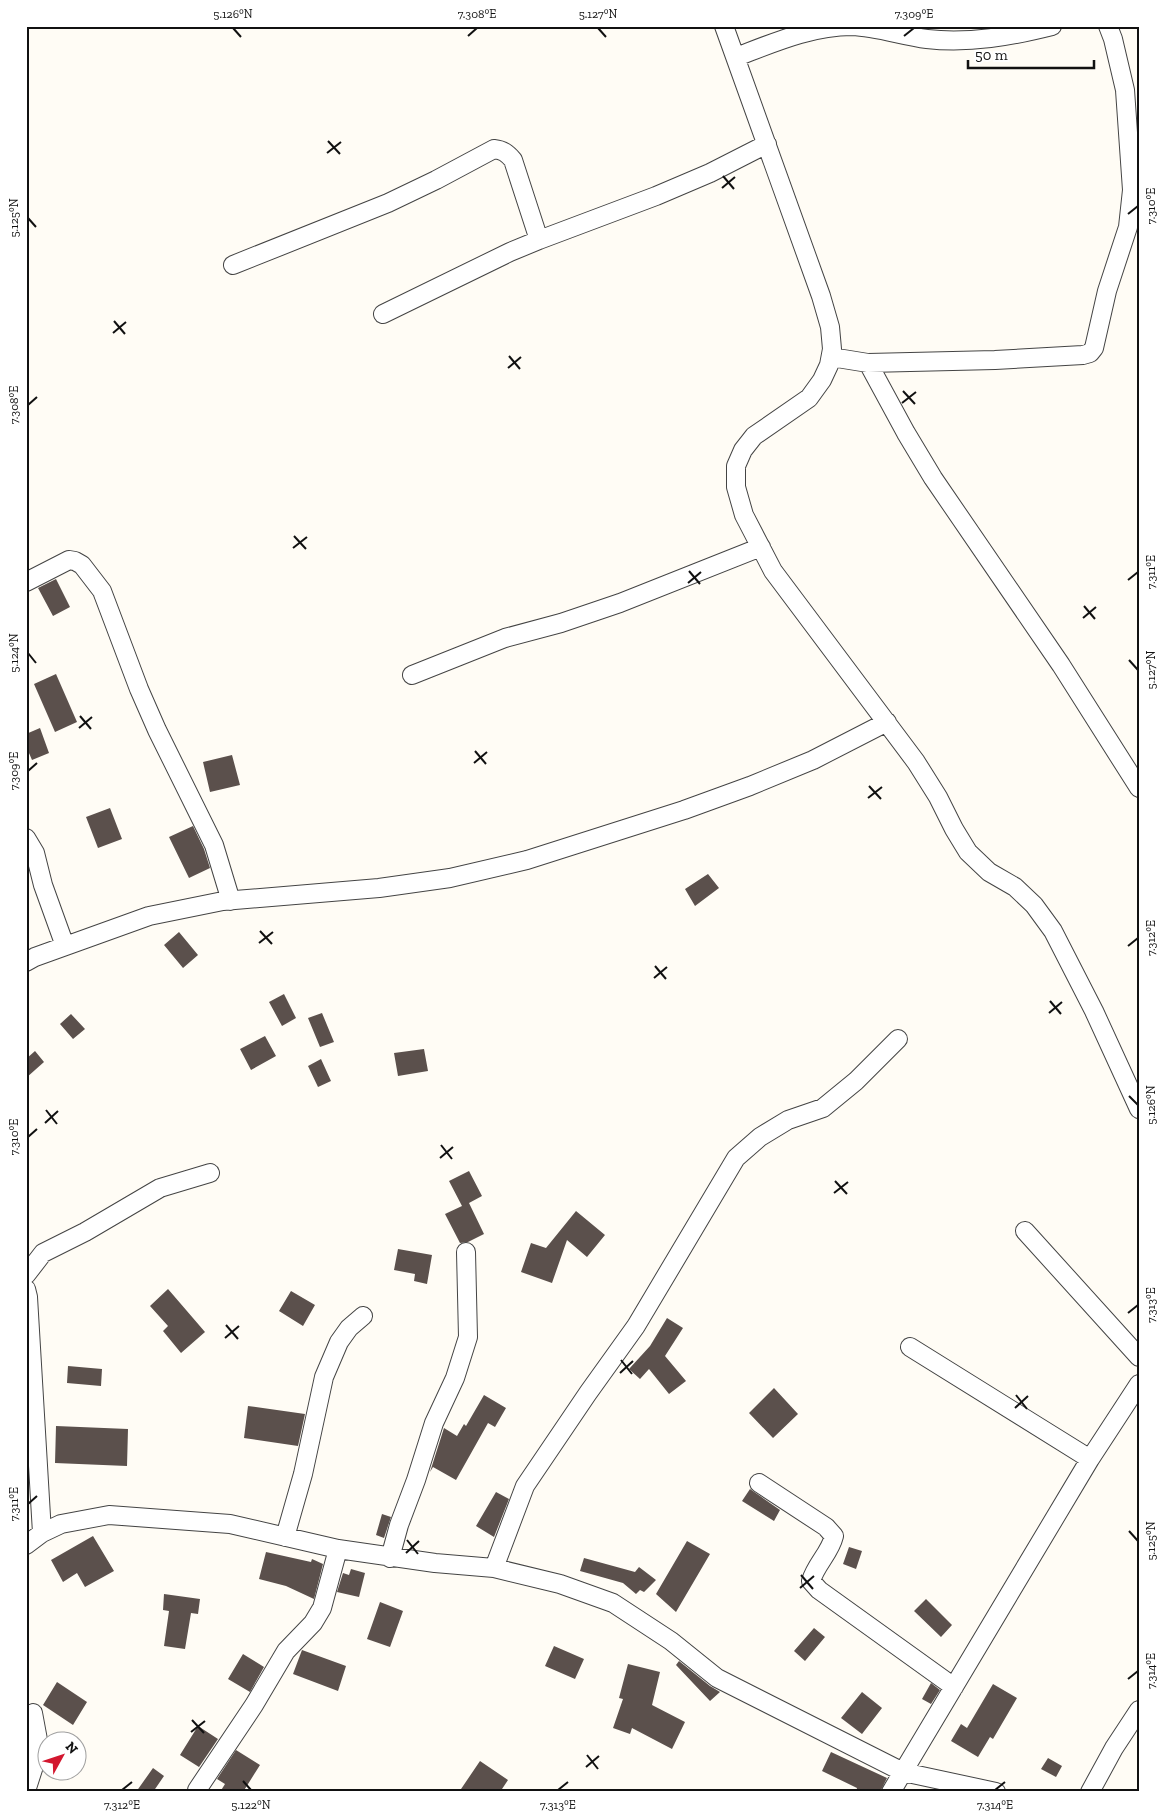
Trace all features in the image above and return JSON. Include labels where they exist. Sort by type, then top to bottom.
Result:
[{"type":"street","points":[[724,26],[830,327],[832,349],[829,365],[822,380],[809,398],[754,436],[743,450],[736,466],[736,486],[744,514],[773,571],[887,722],[933,790],[968,852],[989,872],[1015,887],[1034,905],[1053,931],[1094,1011],[1139,1109]]},
{"type":"street","points":[[736,57],[793,35],[823,29],[854,26],[929,39],[959,39],[994,38],[1052,26]]},
{"type":"street","points":[[831,357],[868,363],[995,360],[1090,353],[1094,348],[1107,291],[1128,227],[1135,190],[1125,90],[1108,26]]},
{"type":"street","points":[[383,314],[539,240],[656,196],[710,173],[767,144]]},
{"type":"street","points":[[233,265],[388,203],[494,149],[508,153],[513,160],[539,240]]},
{"type":"street","points":[[868,363],[933,478],[1061,664],[1139,788]]},
{"type":"street","points":[[412,675],[505,638],[561,623],[612,606],[761,548]]},
{"type":"street","points":[[26,582],[69,560],[82,565],[102,590],[157,730],[214,845],[231,901]]},
{"type":"street","points":[[26,962],[149,916],[231,901],[380,888],[424,882],[450,878],[527,860],[684,810],[750,786],[813,760],[887,722]]},
{"type":"street","points":[[26,838],[35,853],[43,885],[65,946]]},
{"type":"street","points":[[494,1568],[525,1486],[636,1326],[736,1158],[760,1137],[788,1120],[823,1108],[856,1081],[898,1039]]},
{"type":"street","points":[[26,1275],[43,1253],[85,1232],[160,1188],[210,1173]]},
{"type":"street","points":[[1025,1231],[1139,1357]]},
{"type":"street","points":[[390,1558],[399,1525],[434,1423],[455,1378],[468,1337],[466,1252]]},
{"type":"street","points":[[26,1289],[42,1533]]},
{"type":"street","points":[[285,1537],[303,1474],[324,1377],[339,1342],[363,1316]]},
{"type":"street","points":[[910,1346],[1090,1459]]},
{"type":"street","points":[[891,1792],[1090,1459],[1139,1384]]},
{"type":"street","points":[[759,1483],[826,1527],[834,1536],[832,1545],[814,1572],[811,1581],[819,1590],[954,1687]]},
{"type":"street","points":[[26,1545],[42,1533],[61,1524],[109,1515],[230,1524],[338,1549],[390,1558],[494,1568],[560,1584],[613,1603],[671,1641],[717,1678],[903,1772],[996,1792]]},
{"type":"street","points":[[196,1790],[254,1705],[286,1652],[313,1623],[322,1608],[338,1549]]},
{"type":"street","points":[[1090,1792],[1114,1748],[1139,1710]]},
{"type":"street","points":[[26,1791],[35,1763],[38,1740],[32,1713]]},
{"type":"building","points":[[56,579],[70,607],[53,616],[38,588]]},
{"type":"building","points":[[56,674],[77,722],[55,732],[34,684]]},
{"type":"building","points":[[40,728],[49,753],[32,760],[26,746],[26,734]]},
{"type":"building","points":[[232,755],[240,785],[210,792],[203,762]]},
{"type":"building","points":[[110,808],[122,839],[98,848],[86,817]]},
{"type":"building","points":[[193,826],[204,849],[210,868],[189,878],[169,837]]},
{"type":"building","points":[[708,874],[719,888],[695,906],[685,889]]},
{"type":"building","points":[[179,932],[198,955],[183,968],[164,945]]},
{"type":"building","points":[[284,994],[296,1018],[282,1026],[269,1002]]},
{"type":"building","points":[[322,1013],[334,1042],[320,1047],[308,1018]]},
{"type":"building","points":[[71,1014],[85,1029],[73,1039],[60,1024]]},
{"type":"building","points":[[265,1036],[276,1056],[251,1070],[240,1049]]},
{"type":"building","points":[[424,1049],[428,1071],[398,1076],[394,1053]]},
{"type":"building","points":[[35,1051],[44,1062],[26,1078],[26,1059]]},
{"type":"building","points":[[321,1059],[331,1081],[318,1087],[308,1066]]},
{"type":"building","points":[[469,1171],[482,1196],[469,1203],[484,1234],[468,1242],[460,1243],[445,1214],[462,1206],[449,1181]]},
{"type":"building","points":[[576,1211],[605,1235],[587,1257],[567,1240],[552,1283],[521,1272],[531,1243],[546,1248]]},
{"type":"building","points":[[398,1249],[432,1255],[427,1284],[414,1281],[415,1274],[394,1270]]},
{"type":"building","points":[[168,1289],[205,1332],[181,1353],[163,1331],[168,1326],[150,1306]]},
{"type":"building","points":[[291,1291],[315,1305],[303,1326],[279,1311]]},
{"type":"building","points":[[667,1318],[683,1328],[665,1356],[686,1381],[669,1394],[649,1369],[640,1379],[629,1369],[650,1346]]},
{"type":"building","points":[[68,1366],[102,1369],[101,1386],[67,1383]]},
{"type":"building","points":[[774,1388],[798,1414],[773,1438],[749,1413]]},
{"type":"building","points":[[484,1395],[506,1408],[495,1427],[488,1423],[456,1480],[433,1467],[430,1472],[444,1428],[457,1436],[464,1424],[466,1426]]},
{"type":"building","points":[[248,1406],[305,1414],[298,1446],[244,1438]]},
{"type":"building","points":[[56,1426],[128,1429],[127,1466],[55,1463]]},
{"type":"building","points":[[750,1489],[780,1510],[774,1521],[742,1501]]},
{"type":"building","points":[[496,1492],[509,1499],[494,1537],[476,1526]]},
{"type":"building","points":[[382,1514],[391,1517],[384,1538],[376,1535]]},
{"type":"building","points":[[93,1536],[114,1571],[85,1587],[77,1573],[63,1582],[51,1560]]},
{"type":"building","points":[[687,1541],[710,1554],[676,1612],[656,1594]]},
{"type":"building","points":[[849,1547],[862,1551],[856,1569],[843,1564]]},
{"type":"building","points":[[266,1552],[311,1562],[312,1559],[323,1564],[314,1599],[286,1586],[259,1579]]},
{"type":"building","points":[[584,1558],[635,1572],[639,1567],[656,1580],[644,1592],[640,1590],[636,1594],[623,1583],[580,1571]]},
{"type":"building","points":[[351,1569],[365,1573],[359,1597],[337,1592],[343,1573],[349,1575]]},
{"type":"building","points":[[164,1594],[200,1599],[198,1614],[191,1613],[185,1649],[164,1646],[169,1611],[163,1610]]},
{"type":"building","points":[[926,1599],[952,1625],[941,1637],[914,1611]]},
{"type":"building","points":[[380,1602],[403,1611],[390,1647],[367,1639]]},
{"type":"building","points":[[814,1628],[825,1637],[805,1661],[794,1651]]},
{"type":"building","points":[[554,1646],[584,1659],[575,1679],[545,1666]]},
{"type":"building","points":[[302,1650],[346,1666],[338,1691],[293,1674]]},
{"type":"building","points":[[243,1654],[264,1667],[250,1692],[228,1679]]},
{"type":"building","points":[[679,1661],[720,1692],[710,1701],[676,1665]]},
{"type":"building","points":[[628,1664],[660,1672],[652,1705],[685,1722],[672,1749],[632,1728],[630,1734],[613,1728],[623,1699],[619,1698]]},
{"type":"building","points":[[57,1682],[87,1702],[73,1725],[43,1705]]},
{"type":"building","points":[[931,1683],[940,1690],[931,1704],[922,1699]]},
{"type":"building","points":[[993,1684],[1017,1698],[993,1739],[990,1737],[978,1757],[951,1741],[961,1724],[967,1728]]},
{"type":"building","points":[[862,1692],[882,1708],[862,1734],[841,1718]]},
{"type":"building","points":[[198,1726],[218,1739],[199,1767],[180,1755]]},
{"type":"building","points":[[236,1750],[260,1765],[243,1792],[220,1792],[225,1784],[217,1779]]},
{"type":"building","points":[[831,1752],[887,1778],[880,1792],[856,1792],[857,1788],[822,1771]]},
{"type":"building","points":[[1048,1758],[1062,1766],[1056,1777],[1041,1769]]},
{"type":"building","points":[[480,1761],[508,1780],[500,1792],[459,1792]]},
{"type":"building","points":[[153,1768],[164,1776],[153,1792],[136,1792]]}]
